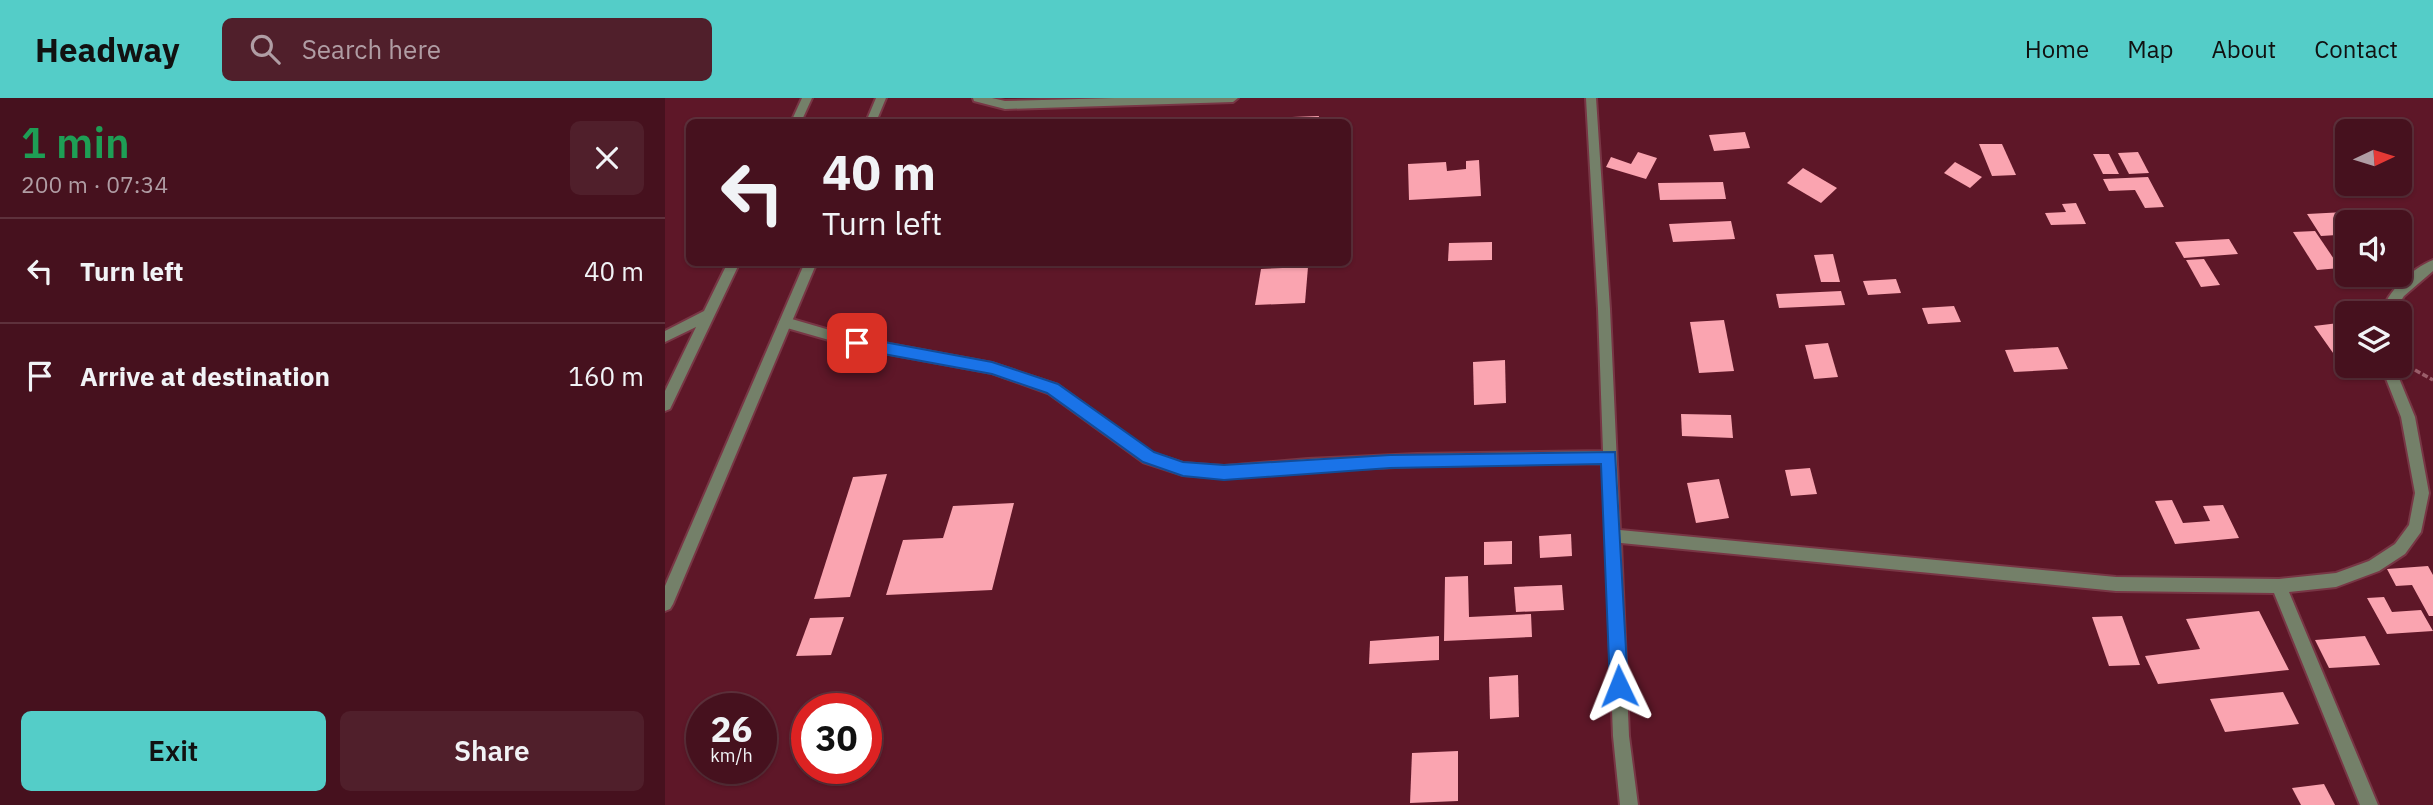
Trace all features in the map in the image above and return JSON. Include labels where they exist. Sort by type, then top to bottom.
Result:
[{"type":"street","points":[[797,119],[807,98]]},
{"type":"street","points":[[872,119],[881,98]]},
{"type":"street","points":[[978,98],[1005,105],[1233,98]]},
{"type":"street","points":[[1591,98],[1604,309],[1621,736],[1629,805]]},
{"type":"street","points":[[2393,301],[2418,275],[2433,265]]},
{"type":"street","points":[[665,405],[732,266]]},
{"type":"street","points":[[665,604],[809,266]]},
{"type":"street","points":[[665,337],[710,314]]},
{"type":"street","points":[[785,322],[857,343],[992,368],[1053,389],[1148,457],[1183,469],[1224,472],[1376,462],[1609,457]]},
{"type":"street","points":[[1613,536],[2116,584],[2279,586],[2336,580],[2374,566],[2400,549],[2416,527],[2422,493],[2408,417],[2393,378]]},
{"type":"street","points":[[2279,586],[2369,805]]},
{"type":"building","points":[[1319,116],[1318,119],[1292,117]]},
{"type":"building","points":[[1745,132],[1750,148],[1714,151],[1709,135]]},
{"type":"building","points":[[1979,144],[2002,144],[2016,175],[1992,176]]},
{"type":"building","points":[[1638,152],[1657,158],[1646,179],[1606,167],[1611,157],[1631,164]]},
{"type":"building","points":[[2138,152],[2149,173],[2129,174],[2118,153]]},
{"type":"building","points":[[2093,154],[2109,154],[2119,174],[2103,174]]},
{"type":"building","points":[[1479,160],[1481,196],[1409,200],[1408,164],[1446,162],[1447,171],[1466,169],[1466,161]]},
{"type":"building","points":[[1955,162],[1982,177],[1970,188],[1944,173]]},
{"type":"building","points":[[1803,168],[1837,188],[1821,203],[1787,183]]},
{"type":"building","points":[[2148,177],[2164,207],[2145,208],[2135,190],[2109,191],[2103,179]]},
{"type":"building","points":[[1723,182],[1726,199],[1660,200],[1658,183]]},
{"type":"building","points":[[2076,203],[2086,224],[2051,225],[2045,213],[2066,212],[2062,204]]},
{"type":"building","points":[[2335,213],[2335,235],[2321,236],[2307,214]]},
{"type":"building","points":[[1731,221],[1735,239],[1673,242],[1669,224]]},
{"type":"building","points":[[2315,231],[2335,261],[2335,268],[2317,270],[2293,232]]},
{"type":"building","points":[[2229,239],[2238,254],[2184,258],[2175,242]]},
{"type":"building","points":[[1492,242],[1492,260],[1448,261],[1449,243]]},
{"type":"building","points":[[1833,254],[1840,282],[1821,282],[1814,255]]},
{"type":"building","points":[[2204,259],[2220,285],[2201,287],[2186,260]]},
{"type":"building","points":[[1308,267],[1305,303],[1255,305],[1261,269]]},
{"type":"building","points":[[1896,279],[1901,293],[1868,295],[1863,281]]},
{"type":"building","points":[[1841,291],[1845,305],[1779,308],[1776,294]]},
{"type":"building","points":[[1954,306],[1961,322],[1928,324],[1922,308]]},
{"type":"building","points":[[1724,320],[1734,371],[1699,373],[1690,322]]},
{"type":"building","points":[[2335,323],[2335,356],[2314,326]]},
{"type":"building","points":[[1828,343],[1838,377],[1814,379],[1805,345]]},
{"type":"building","points":[[2058,347],[2068,369],[2014,372],[2005,350]]},
{"type":"building","points":[[1505,360],[1506,403],[1474,405],[1473,362]]},
{"type":"building","points":[[1681,414],[1731,415],[1733,438],[1682,436]]},
{"type":"building","points":[[1810,468],[1817,494],[1791,496],[1785,470]]},
{"type":"building","points":[[887,474],[850,597],[814,599],[853,477]]},
{"type":"building","points":[[1719,479],[1729,518],[1696,523],[1687,483]]},
{"type":"building","points":[[2172,500],[2183,523],[2210,521],[2203,506],[2223,505],[2239,538],[2175,544],[2155,501]]},
{"type":"building","points":[[1014,503],[992,590],[886,595],[903,540],[943,538],[953,506]]},
{"type":"building","points":[[1571,534],[1572,556],[1540,558],[1539,536]]},
{"type":"building","points":[[1512,541],[1512,564],[1484,565],[1484,542]]},
{"type":"building","points":[[2428,566],[2433,575],[2433,616],[2429,616],[2412,585],[2396,586],[2387,569]]},
{"type":"building","points":[[1468,576],[1469,617],[1531,614],[1532,637],[1444,641],[1445,577]]},
{"type":"building","points":[[1562,585],[1564,610],[1516,612],[1514,587]]},
{"type":"building","points":[[2384,597],[2392,612],[2421,610],[2433,631],[2387,634],[2367,598]]},
{"type":"building","points":[[2259,611],[2289,670],[2158,684],[2145,656],[2200,649],[2186,619]]},
{"type":"building","points":[[2122,616],[2140,665],[2109,666],[2092,617]]},
{"type":"building","points":[[844,617],[831,655],[796,656],[810,618]]},
{"type":"building","points":[[1439,636],[1439,660],[1369,664],[1370,641]]},
{"type":"building","points":[[2365,636],[2380,665],[2329,668],[2315,640]]},
{"type":"building","points":[[1518,675],[1519,717],[1490,719],[1489,677]]},
{"type":"building","points":[[2283,692],[2299,724],[2225,732],[2210,699]]},
{"type":"building","points":[[1458,751],[1458,801],[1410,803],[1412,753]]},
{"type":"building","points":[[2324,784],[2335,805],[2301,805],[2292,788]]},
{"type":"route","points":[[857,343],[915,356],[992,368],[1053,389],[1148,457],[1183,469],[1224,472],[1390,461],[1609,457],[1619,686]]}]
